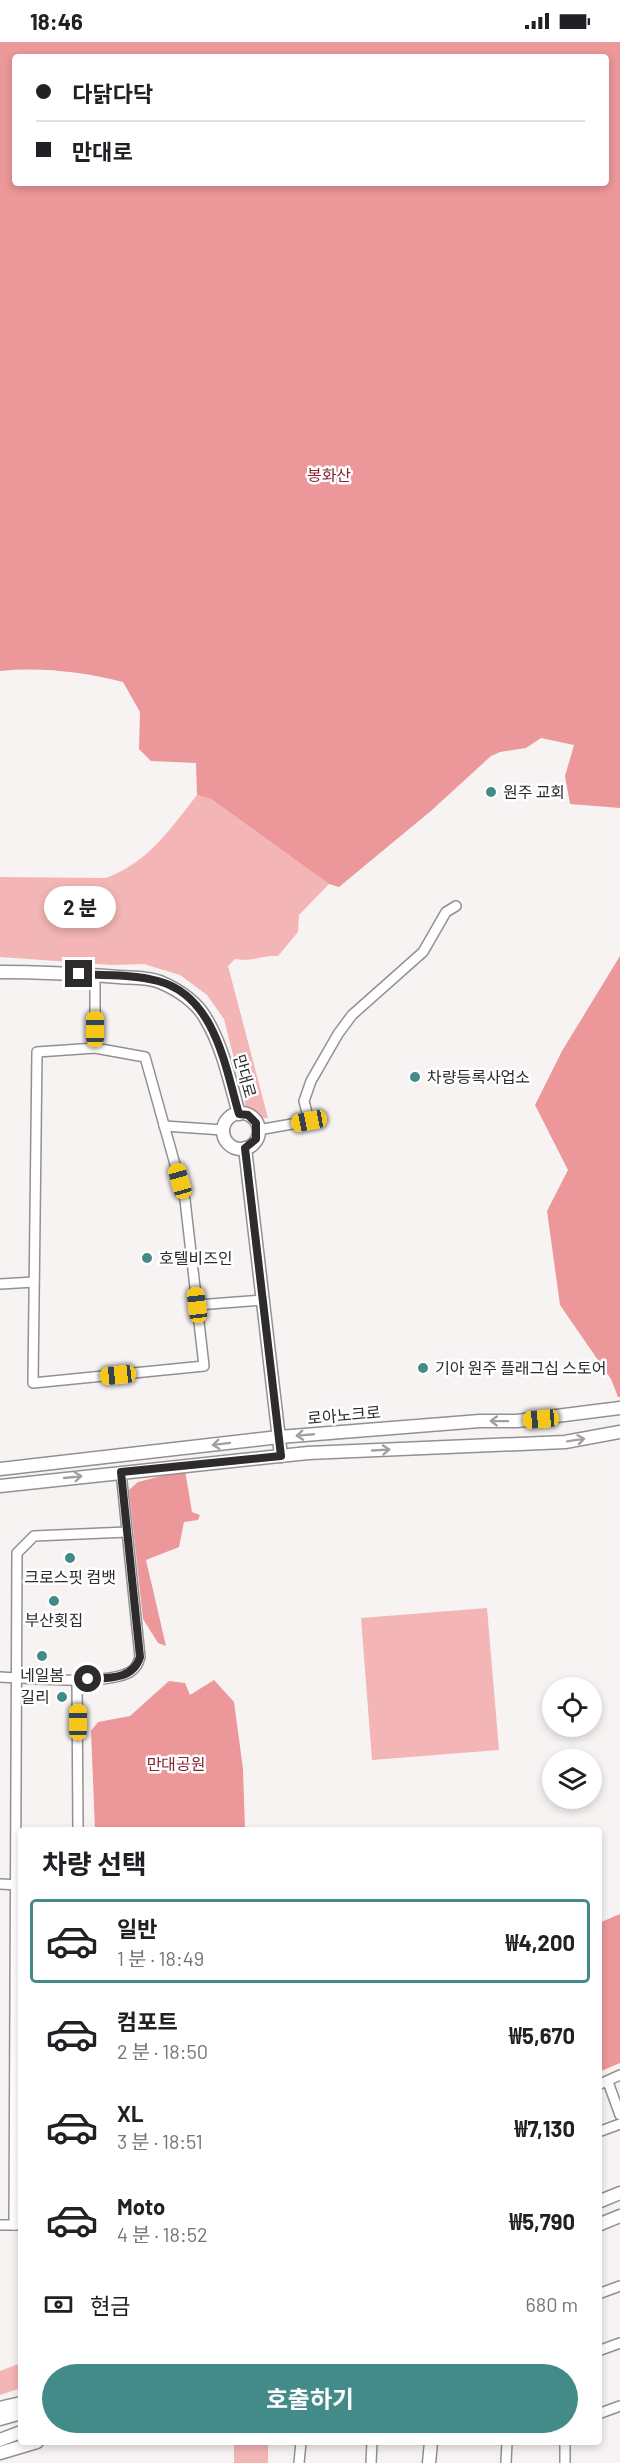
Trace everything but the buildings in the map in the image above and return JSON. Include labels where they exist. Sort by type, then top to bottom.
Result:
[{"type":"street","points":[[258,1130],[309,1121],[304,1101],[311,1081],[338,1034],[352,1015],[423,952],[446,912],[456,906]]},
{"type":"street","name":"만대로","points":[[0,972],[95,975],[159,981],[195,1004],[206,1018],[221,1050],[239,1114]]},
{"type":"street","points":[[0,981],[23,972]]},
{"type":"street","points":[[95,975],[95,1048]]},
{"type":"street","points":[[95,1048],[145,1058],[164,1126],[185,1200],[204,1366],[33,1383],[37,1052],[95,1048]]},
{"type":"street","points":[[239,1114],[253,1118],[258,1130],[256,1139],[245,1148],[237,1149],[228,1143],[223,1130],[226,1121],[239,1114]]},
{"type":"street","points":[[164,1126],[223,1130]]},
{"type":"street","points":[[245,1148],[281,1456]]},
{"type":"street","points":[[0,1284],[34,1282]]},
{"type":"street","points":[[197,1305],[264,1300]]},
{"type":"street","name":"로아노크로","points":[[0,1467],[15,1468],[279,1437],[480,1420],[517,1421],[620,1408]]},
{"type":"street","points":[[0,1487],[281,1456],[565,1442],[620,1432]]},
{"type":"street","points":[[0,1677],[113,1678],[132,1671],[137,1666],[140,1657],[121,1472]]},
{"type":"street","points":[[0,2225],[17,2225],[17,1553],[34,1536],[127,1532]]},
{"type":"street","points":[[77,1679],[78,1827]]},
{"type":"street","points":[[0,1884],[18,1885]]},
{"type":"street","points":[[620,2075],[603,2084],[620,2115]]},
{"type":"street","points":[[602,2131],[620,2124]]},
{"type":"street","points":[[602,2200],[620,2193]]},
{"type":"street","points":[[602,2223],[620,2216]]},
{"type":"street","points":[[602,2293],[620,2286]]},
{"type":"street","points":[[602,2349],[620,2343]]},
{"type":"street","points":[[0,2408],[18,2404]]},
{"type":"street","points":[[602,2413],[620,2406]]},
{"type":"street","points":[[0,2419],[18,2414]]},
{"type":"street","points":[[0,2440],[18,2433]]},
{"type":"street","points":[[0,2453],[27,2445]]},
{"type":"street","points":[[299,2463],[300,2445]]},
{"type":"street","points":[[371,2463],[372,2445]]},
{"type":"street","points":[[429,2463],[431,2445]]},
{"type":"street","points":[[506,2463],[507,2445]]},
{"type":"street","points":[[565,2445],[565,2463]]},
{"type":"shaded area","points":[[197,795],[211,799],[329,884],[299,915],[298,932],[278,956],[248,960],[235,959],[228,966],[268,1118],[253,1119],[248,1115],[224,1019],[207,995],[180,975],[144,964],[112,965],[0,957],[0,877],[106,878],[147,854]]},
{"type":"shaded area","points":[[487,1608],[499,1750],[372,1760],[361,1618]]},
{"type":"shaded area","points":[[18,2364],[18,2389],[0,2395],[0,2371]]},
{"type":"shaded area","points":[[234,2445],[268,2445],[268,2463],[234,2463]]},
{"type":"green space","name":"봉화산","points":[[0,42],[620,42],[620,808],[570,804],[565,776],[574,745],[541,738],[526,748],[500,752],[491,756],[432,810],[339,887],[329,884],[211,799],[197,795],[196,763],[151,761],[139,749],[140,712],[123,682],[62,671],[0,671]]},
{"type":"green space","points":[[620,956],[620,1397],[618,1397],[611,1379],[560,1305],[547,1211],[568,1170],[535,1105],[562,1051]]},
{"type":"green space","points":[[185,1470],[192,1512],[200,1515],[198,1520],[184,1522],[179,1547],[146,1560],[166,1646],[158,1643],[143,1619],[129,1490],[138,1482]]},
{"type":"green space","name":"만대공원","points":[[214,1680],[234,1702],[243,1769],[245,1827],[95,1827],[91,1731],[98,1722],[130,1716],[169,1681],[185,1683],[190,1695]]},
{"type":"green space","points":[[620,1914],[620,2063],[602,2071],[602,1922]]},
{"type":"place","name":"원주 교회","points":[[491,792]]},
{"type":"place","name":"차량등록사업소","points":[[415,1077]]},
{"type":"place","name":"호텔비즈인","points":[[147,1258]]},
{"type":"place","name":"기아 원주 플래그십 스토어","points":[[423,1368]]},
{"type":"place","name":"크로스핏 컴뱃","points":[[70,1558]]},
{"type":"place","name":"부산횟집","points":[[54,1601]]},
{"type":"place","name":"네일봄","points":[[42,1656]]},
{"type":"place","name":"길리","points":[[62,1697]]},
{"type":"route","points":[[79,974],[159,981],[195,1004],[206,1018],[221,1050],[239,1114],[248,1115],[256,1123],[258,1134],[256,1139],[253,1144],[245,1148],[281,1456],[121,1472],[140,1657],[137,1666],[132,1671],[113,1678],[88,1679]]}]
